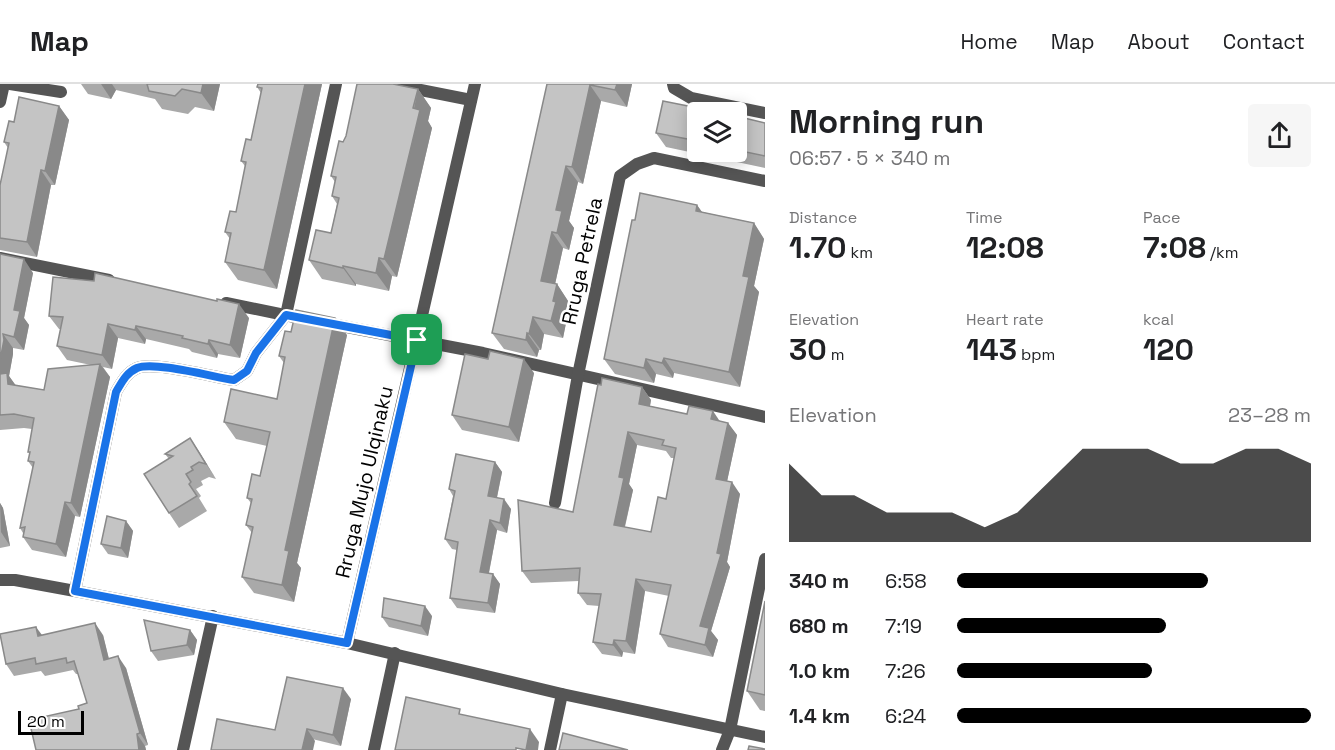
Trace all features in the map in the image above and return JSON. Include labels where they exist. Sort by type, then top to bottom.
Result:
[{"type":"street","points":[[0,102],[4,84]]},
{"type":"street","points":[[10,84],[61,92]]},
{"type":"street","points":[[75,591],[116,392],[124,377],[138,368],[155,366],[234,380],[247,371],[256,353],[286,315],[336,84]]},
{"type":"street","points":[[391,84],[471,100]]},
{"type":"street","name":"Rruga Mujo Ulqinaku","points":[[347,643],[475,84]]},
{"type":"street","points":[[673,84],[674,88],[691,98],[765,113]]},
{"type":"street","name":"Rruga Petrela","points":[[555,503],[578,375],[620,176],[637,164],[654,158],[765,181]]},
{"type":"street","points":[[0,258],[126,283]]},
{"type":"street","points":[[217,302],[417,340],[765,417]]},
{"type":"street","points":[[722,750],[730,730],[765,559]]},
{"type":"street","points":[[0,579],[213,616],[347,643],[562,694],[765,737]]},
{"type":"street","points":[[183,750],[213,616]]},
{"type":"street","points":[[374,750],[395,653]]},
{"type":"street","points":[[550,750],[562,694]]},
{"type":"building","points":[[147,84],[203,84],[201,93],[182,89],[175,96],[149,91]]},
{"type":"building","points":[[258,84],[305,84],[264,270],[225,262],[231,233],[225,232],[230,211],[236,212],[246,162],[241,161],[246,139],[251,140],[262,88],[257,87]]},
{"type":"building","points":[[357,84],[393,84],[418,89],[413,108],[420,110],[384,259],[379,258],[376,273],[309,260],[316,230],[331,233],[339,198],[332,196],[336,177],[331,176],[339,141],[343,142],[346,136]]},
{"type":"building","points":[[547,84],[617,84],[615,90],[590,85],[572,167],[566,166],[556,210],[562,211],[557,233],[552,232],[541,281],[557,284],[553,301],[556,302],[551,321],[533,317],[526,340],[492,333]]},
{"type":"building","points":[[19,97],[59,106],[45,171],[41,170],[27,242],[0,238],[0,185],[9,143],[4,142],[9,121],[14,122]]},
{"type":"building","points":[[663,101],[687,106],[687,139],[656,133]]},
{"type":"building","points":[[747,119],[765,123],[765,156],[747,152]]},
{"type":"building","points":[[640,193],[697,205],[696,211],[754,223],[743,276],[749,277],[729,372],[664,358],[662,363],[646,359],[644,368],[604,359],[632,220],[635,220]]},
{"type":"building","points":[[0,254],[24,259],[14,310],[20,311],[14,337],[3,334],[0,360]]},
{"type":"building","points":[[95,273],[239,304],[230,345],[209,340],[208,344],[136,326],[135,330],[108,324],[102,355],[57,346],[63,317],[49,316],[53,277],[94,281]]},
{"type":"building","points":[[296,310],[335,318],[285,550],[289,551],[282,585],[242,577],[253,527],[246,525],[252,499],[247,498],[252,474],[260,476],[270,432],[224,422],[231,389],[277,399],[285,357],[279,356],[285,331],[291,332]]},
{"type":"building","points":[[490,351],[524,359],[509,427],[452,415],[465,354],[488,359]]},
{"type":"building","points":[[100,364],[71,503],[65,502],[56,544],[23,537],[25,527],[20,528],[34,462],[28,461],[30,452],[28,452],[34,418],[14,414],[0,415],[0,374],[7,373],[8,384],[44,390],[48,369]]},
{"type":"building","points":[[602,378],[642,387],[639,404],[687,414],[689,406],[713,411],[711,419],[728,423],[716,479],[732,482],[717,553],[721,554],[700,626],[709,628],[705,645],[660,634],[671,585],[636,579],[626,641],[614,640],[613,645],[593,642],[601,594],[578,593],[580,568],[522,571],[518,500],[573,512],[598,384],[601,385]],"holes":[[[628,432],[664,440],[662,445],[676,448],[666,499],[658,497],[651,532],[614,525],[624,478],[619,477]]]},
{"type":"building","points":[[190,438],[206,464],[199,462],[191,467],[193,470],[186,474],[197,496],[169,513],[144,474],[173,456],[165,454]]},
{"type":"building","points":[[456,454],[495,462],[488,496],[504,499],[500,523],[490,520],[480,572],[493,574],[488,603],[450,598],[458,542],[445,539],[455,491],[449,489]]},
{"type":"building","points":[[107,516],[126,521],[121,548],[101,544]]},
{"type":"building","points":[[384,598],[425,606],[421,626],[382,617]]},
{"type":"building","points":[[765,601],[765,695],[747,691]]},
{"type":"building","points":[[144,620],[190,630],[187,645],[151,651]]},
{"type":"building","points":[[95,623],[104,660],[118,656],[140,733],[137,734],[139,750],[36,750],[29,720],[79,709],[78,706],[87,703],[74,661],[67,663],[66,658],[36,664],[35,658],[6,664],[0,634],[36,627],[38,636]]},
{"type":"building","points":[[287,677],[343,688],[333,735],[307,729],[302,750],[211,750],[217,719],[275,730]]},
{"type":"building","points":[[406,697],[460,709],[459,714],[530,729],[526,750],[516,748],[516,750],[395,750]]},
{"type":"building","points":[[563,733],[628,750],[559,750]]},
{"type":"building","points":[[749,746],[765,749],[765,750],[748,750]]},
{"type":"route","points":[[286,315],[417,340],[347,643],[75,591],[116,392],[124,377],[138,368],[155,366],[234,380],[247,371],[256,353],[286,315]]}]
